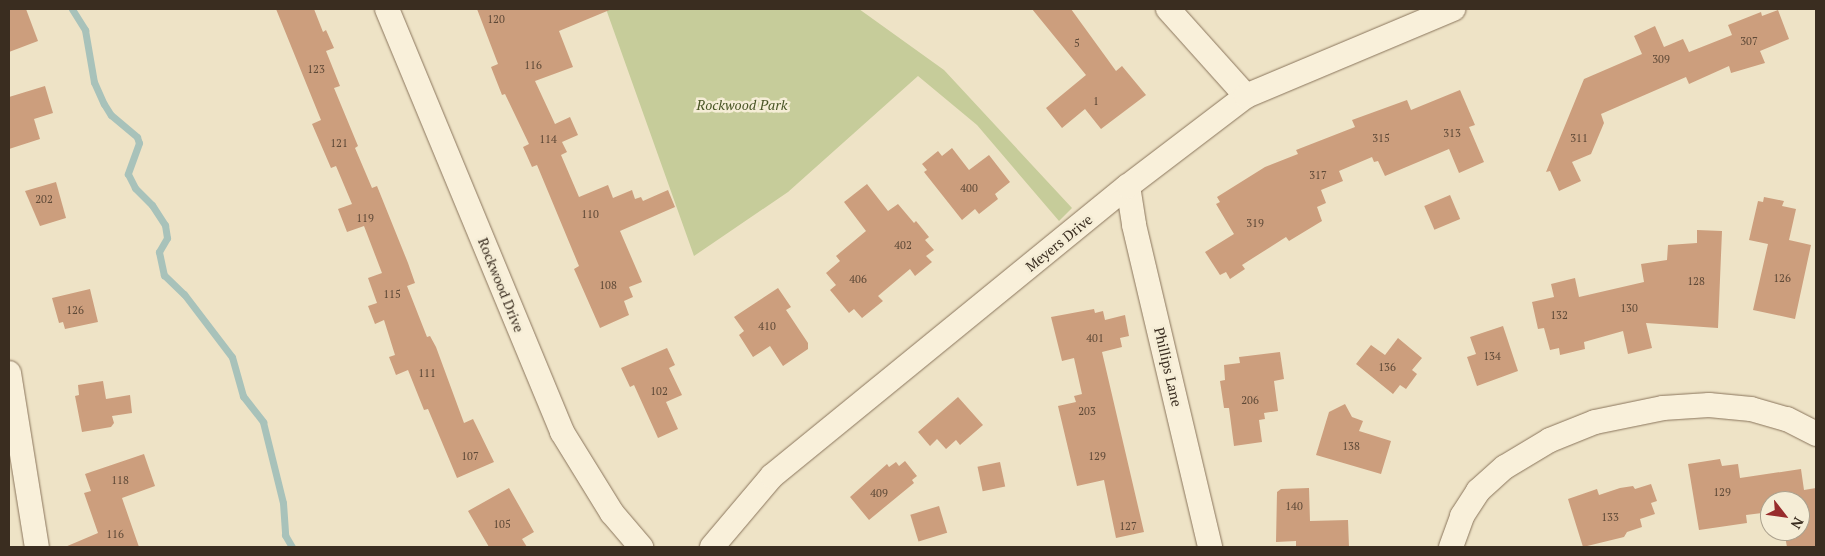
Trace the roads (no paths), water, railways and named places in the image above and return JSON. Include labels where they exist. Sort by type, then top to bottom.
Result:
[{"type":"street","name":"Rockwood Drive","points":[[387,9],[562,432],[612,513],[641,547]]},
{"type":"street","points":[[1168,9],[1246,96]]},
{"type":"street","name":"Meyers Drive","points":[[712,547],[772,476],[1128,186],[1246,96],[1453,9]]},
{"type":"street","name":"Phillips Lane","points":[[1128,186],[1134,225],[1210,547]]},
{"type":"street","points":[[9,374],[37,547]]},
{"type":"street","points":[[1451,547],[1462,516],[1478,491],[1505,467],[1550,440],[1596,422],[1663,408],[1709,405],[1751,409],[1787,419],[1816,434]]},
{"type":"waterway","points":[[72,9],[85,30],[94,82],[104,104],[111,115],[137,137],[139,143],[128,174],[135,188],[152,205],[165,225],[167,238],[159,252],[164,275],[184,294],[232,357],[243,396],[263,422],[283,503],[285,535],[292,547]]},
{"type":"park label","name":"Rockwood Park","points":[[742,105]]}]
